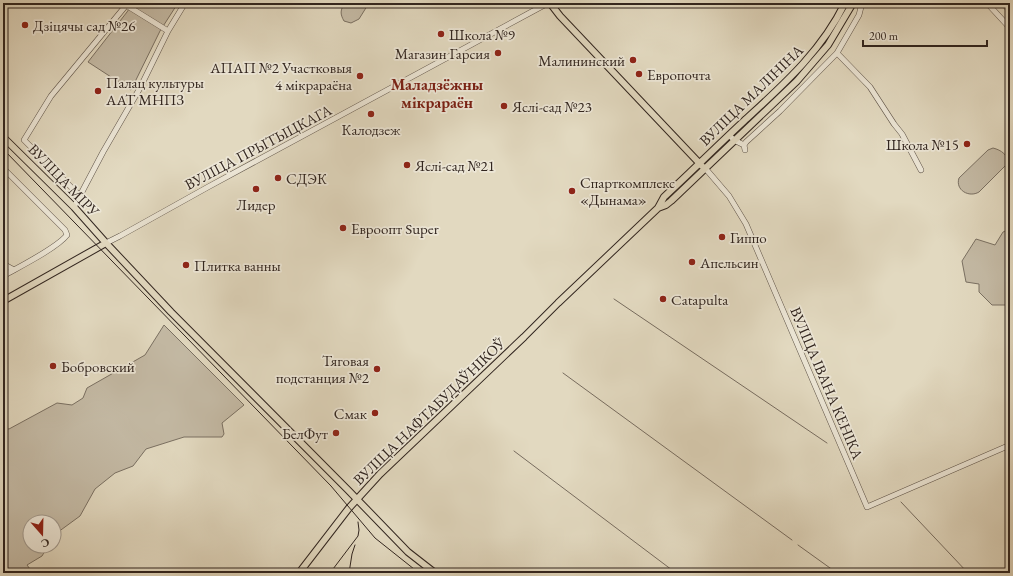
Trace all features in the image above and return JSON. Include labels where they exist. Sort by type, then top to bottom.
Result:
[{"type":"main road","points":[[549,3],[705,168]]},
{"type":"main road","name":"ВУЛІЦА МАЛІНІНА","points":[[699,163],[796,73],[830,30],[845,3]]},
{"type":"main road","name":"ВУЛІЦА МАЛІНІНА","points":[[705,168],[797,81],[828,44],[853,3]]},
{"type":"main road","name":"ВУЛІЦА МІРУ","points":[[3,137],[74,207],[106,243]]},
{"type":"main road","name":"ВУЛІЦА НАФТАБУДАЎНІКОЎ","points":[[658,208],[661,200],[699,163]]},
{"type":"main road","name":"ВУЛІЦА НАФТАБУДАЎНІКОЎ","points":[[106,243],[171,312],[358,499],[366,488],[414,440],[658,208],[668,204],[705,168]]},
{"type":"main road","points":[[3,301],[106,243]]},
{"type":"main road","points":[[299,573],[349,508],[358,499],[408,552],[435,573]]},
{"type":"street","points":[[74,207],[140,88],[168,31],[185,3]]},
{"type":"street","name":"ВУЛІЦА ПРЫТЫЦКАГА","points":[[106,243],[549,3]]},
{"type":"street","name":"ВУЛІЦА МАЛІНІНА","points":[[734,140],[745,148],[837,53],[859,15],[862,3]]},
{"type":"street","points":[[987,3],[1010,28]]},
{"type":"street","points":[[1003,3],[1010,10]]},
{"type":"street","points":[[80,196],[24,140],[51,96],[127,4],[168,31]]},
{"type":"street","points":[[837,53],[870,87],[902,134],[921,170]]},
{"type":"street","points":[[729,135],[734,140]]},
{"type":"street","points":[[3,168],[65,230],[67,235],[64,239],[43,253],[3,276]]},
{"type":"street","name":"ВУЛІЦА ІВАНА КЕНІКА","points":[[705,168],[729,196],[746,224],[867,506],[1010,445]]},
{"type":"street","points":[[3,264],[14,270]]},
{"type":"shaded area","points":[[133,3],[178,3],[160,31],[131,90],[88,62]]},
{"type":"shaded area","points":[[345,3],[369,3],[359,19],[351,23],[344,21],[342,16],[341,10]]},
{"type":"shaded area","points":[[993,148],[1004,153],[1007,158],[1007,164],[979,192],[971,194],[964,192],[959,186],[959,178],[988,150]]},
{"type":"shaded area","points":[[1010,229],[1010,305],[992,305],[979,292],[979,284],[966,282],[962,261],[976,239],[995,245],[1003,232]]},
{"type":"shaded area","points":[[164,325],[244,405],[222,423],[224,434],[222,437],[184,437],[146,449],[133,466],[115,473],[95,489],[80,516],[62,529],[62,514],[22,514],[22,554],[43,554],[27,565],[33,573],[3,573],[3,428],[9,429],[57,403],[72,405],[83,398],[87,388],[145,355]]},
{"type":"waterway","points":[[614,299],[827,443]]},
{"type":"waterway","points":[[563,373],[792,540]]},
{"type":"waterway","points":[[514,451],[676,573]]},
{"type":"waterway","points":[[901,502],[968,573]]},
{"type":"waterway","points":[[798,545],[837,573]]},
{"type":"tram line","points":[[3,149],[331,486],[375,538],[419,573]]},
{"type":"tram line","points":[[330,573],[358,536],[358,522]]},
{"type":"tram line","points":[[349,573],[355,545]]},
{"type":"place","name":"Дзіцячы сад №26","points":[[25,25]]},
{"type":"place","name":"Школа №9","points":[[441,34]]},
{"type":"place","name":"Магазин Гарсия","points":[[498,53]]},
{"type":"place","name":"Малининский","points":[[633,60]]},
{"type":"place","name":"Европочта","points":[[639,74]]},
{"type":"place","name":"АПАП №2 Участковыя 4 мікрараёна","points":[[360,76]]},
{"type":"place","name":"Палац культуры ААТ МНПЗ","points":[[98,91]]},
{"type":"place","name":"Яслі-сад №23","points":[[504,106]]},
{"type":"place","name":"Калодзеж","points":[[371,114]]},
{"type":"place","name":"Школа №15","points":[[967,144]]},
{"type":"place","name":"Яслі-сад №21","points":[[407,165]]},
{"type":"place","name":"СДЭК","points":[[278,178]]},
{"type":"place","name":"Лидер","points":[[256,189]]},
{"type":"place","name":"Спарткомплекс «Дынама»","points":[[572,191]]},
{"type":"place","name":"Евроопт Super","points":[[343,228]]},
{"type":"place","name":"Гиппо","points":[[722,237]]},
{"type":"place","name":"Апельсин","points":[[692,262]]},
{"type":"place","name":"Плитка ванны","points":[[186,265]]},
{"type":"place","name":"Catapulta","points":[[663,299]]},
{"type":"place","name":"Бобровский","points":[[53,366]]},
{"type":"place","name":"Тяговая подстанция №2","points":[[377,369]]},
{"type":"place","name":"Смак","points":[[375,413]]},
{"type":"place","name":"БелФут","points":[[336,433]]},
{"type":"district","name":"Маладзёжны мікрараён","points":[[437,93]]}]
